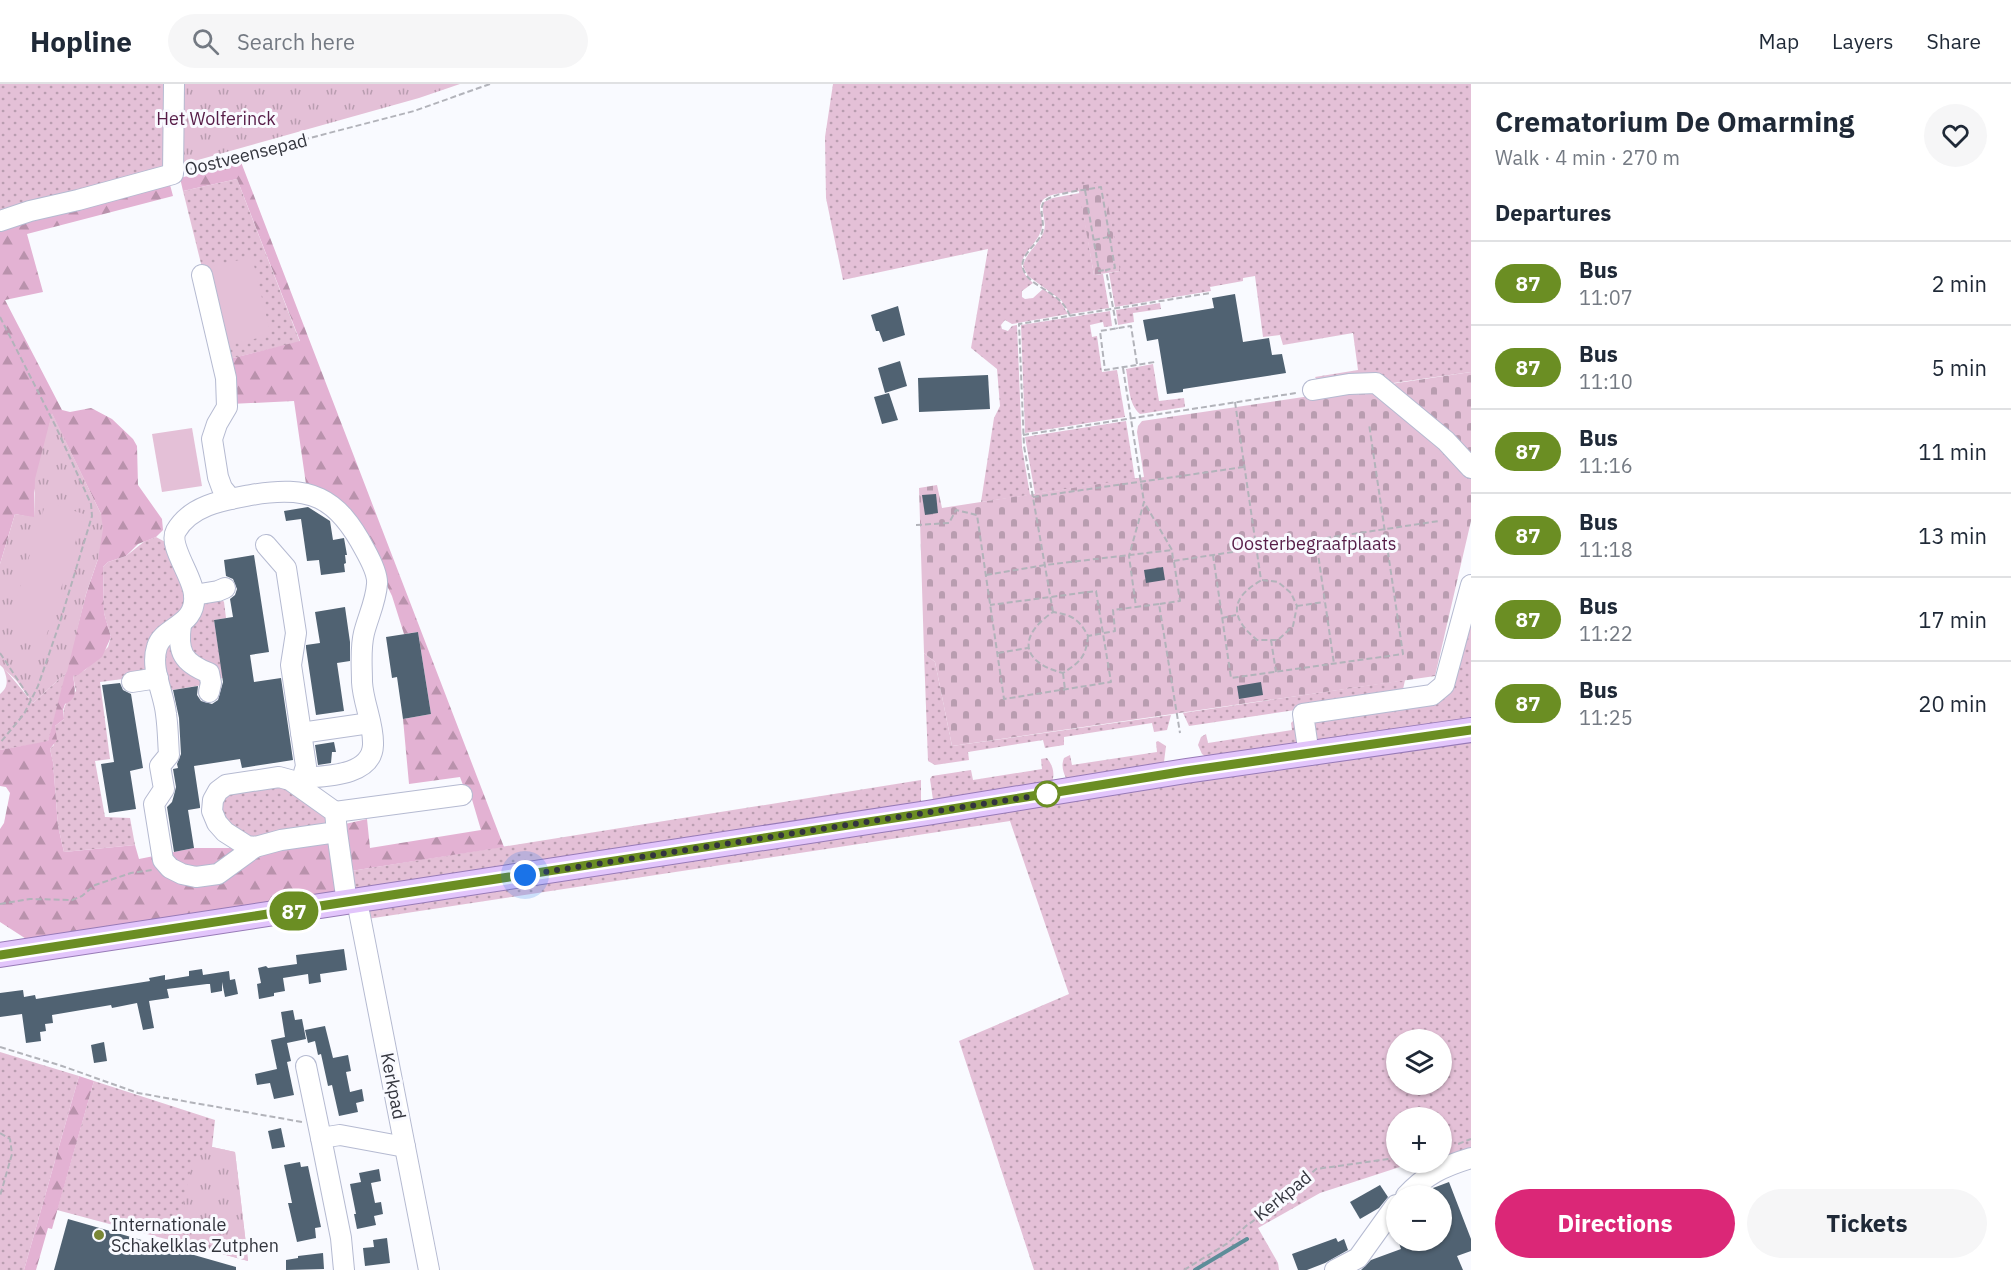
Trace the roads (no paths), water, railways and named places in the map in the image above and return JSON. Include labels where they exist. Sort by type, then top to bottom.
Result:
[{"type":"main road","points":[[0,955],[1186,771],[1471,730]]},
{"type":"street","name":"Oostveensepad","points":[[0,221],[173,174],[174,84]]},
{"type":"street","points":[[201,275],[226,378],[227,406],[212,439],[218,477],[222,488],[231,499]]},
{"type":"street","points":[[1313,390],[1349,384],[1376,383],[1446,441],[1471,468]]},
{"type":"street","points":[[209,692],[211,683],[209,673],[188,662],[180,650],[178,639],[181,625],[189,614],[194,595],[187,570],[174,548],[175,533],[188,518],[207,506],[231,499],[278,491],[306,493],[332,505],[354,530],[370,560],[377,582],[364,635],[362,656],[363,692],[374,746],[368,761],[361,768],[301,782],[279,777],[226,785],[218,791],[213,800],[212,810],[217,822],[225,832],[239,842],[255,847]]},
{"type":"street","points":[[266,545],[286,568],[296,633],[291,665],[306,766],[301,782]]},
{"type":"street","points":[[1309,755],[1303,714],[1432,695],[1444,685],[1471,585]]},
{"type":"street","points":[[194,595],[225,588]]},
{"type":"street","points":[[181,625],[167,632],[161,639],[156,648],[155,659],[166,712],[169,755],[160,766],[164,789],[154,804],[163,860],[170,868],[182,874],[196,877],[209,876],[218,874],[255,847],[281,840],[337,832]]},
{"type":"street","points":[[132,682],[158,678]]},
{"type":"street","points":[[301,733],[370,723]]},
{"type":"street","name":"Kerkpad","points":[[329,776],[337,832],[429,1270]]},
{"type":"street","points":[[301,782],[333,810],[462,795]]},
{"type":"street","points":[[306,1066],[341,1238],[344,1270]]},
{"type":"street","points":[[320,1132],[405,1147]]},
{"type":"street","points":[[1416,1185],[1447,1166],[1471,1158]]},
{"type":"street","points":[[1335,1270],[1358,1258],[1386,1219]]},
{"type":"waterway","points":[[1195,1270],[1247,1239]]},
{"type":"place","name":"Internationale Schakelklas Zutphen","points":[[99,1235]]},
{"type":"park label","name":"Het Wolferinck","points":[[216,119]]},
{"type":"park label","name":"Oosterbegraafplaats","points":[[1314,544]]}]
